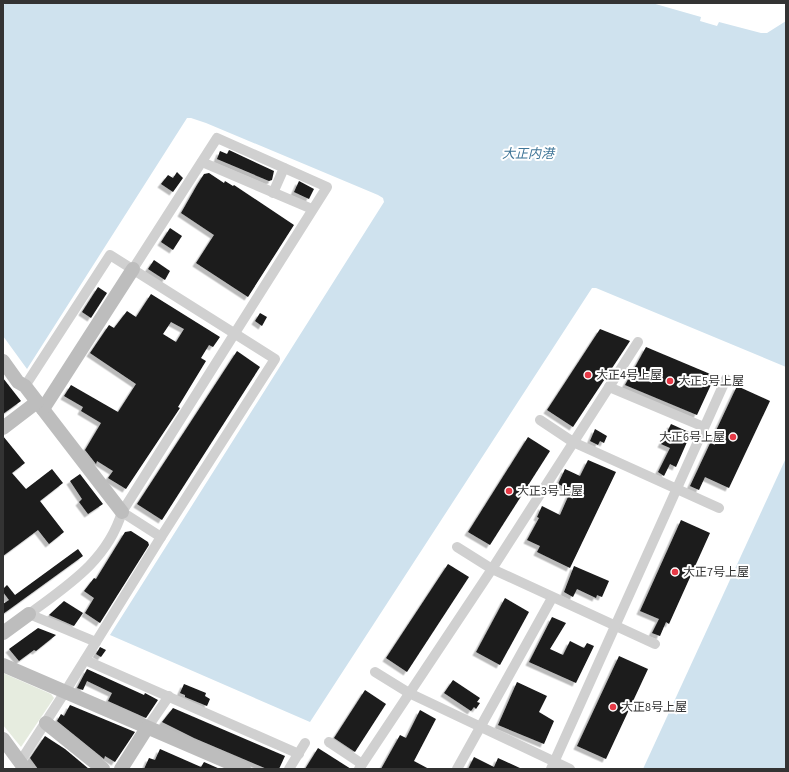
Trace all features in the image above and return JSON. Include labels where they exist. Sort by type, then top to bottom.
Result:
[{"type":"street","points":[[3,428],[40,405],[133,269],[217,138],[327,187],[122,512],[118,525],[94,564],[83,574],[3,633]]},
{"type":"street","points":[[202,162],[312,210]]},
{"type":"street","points":[[274,193],[284,168]]},
{"type":"street","points":[[3,739],[22,765],[46,723],[161,537],[275,359],[110,255],[25,386]]},
{"type":"street","points":[[329,742],[361,766],[492,569],[638,342]]},
{"type":"street","points":[[3,361],[18,382],[25,386],[40,405],[122,512],[161,537]]},
{"type":"street","points":[[552,765],[726,379]]},
{"type":"street","points":[[609,387],[704,427]]},
{"type":"street","points":[[540,420],[573,442],[719,508]]},
{"type":"street","points":[[458,547],[492,569],[552,598],[655,644]]},
{"type":"street","points":[[457,769],[552,598]]},
{"type":"street","points":[[29,614],[96,642]]},
{"type":"street","points":[[85,660],[298,754]]},
{"type":"street","points":[[3,664],[244,769]]},
{"type":"street","points":[[375,672],[409,693],[480,727],[552,765],[570,769]]},
{"type":"street","points":[[121,769],[169,696]]},
{"type":"street","points":[[46,723],[102,769]]},
{"type":"street","points":[[289,769],[305,743]]},
{"type":"shaded area","points":[[3,673],[51,694],[54,698],[21,747],[3,725]]},
{"type":"water","name":"大正内港","points":[[5,3],[652,3],[701,17],[700,21],[717,26],[719,22],[761,33],[767,33],[786,21],[786,367],[596,288],[592,288],[310,722],[110,635],[384,202],[383,198],[378,195],[206,123],[187,118],[27,369],[3,336],[3,8]]},
{"type":"water","points":[[786,458],[786,769],[643,769]]},
{"type":"building","points":[[229,150],[274,171],[272,180],[269,181],[217,159],[220,151],[227,154]]},
{"type":"building","points":[[177,172],[183,178],[173,192],[161,184],[168,175],[173,178]]},
{"type":"building","points":[[209,173],[224,183],[225,181],[233,186],[234,185],[294,225],[248,297],[196,263],[214,235],[181,213],[204,174]]},
{"type":"building","points":[[299,181],[314,189],[309,199],[294,192]]},
{"type":"building","points":[[170,228],[182,236],[173,250],[161,242]]},
{"type":"building","points":[[154,260],[170,271],[165,280],[148,269]]},
{"type":"building","points":[[98,287],[107,293],[91,318],[82,312]]},
{"type":"building","points":[[151,294],[220,337],[213,347],[209,345],[201,358],[206,361],[178,407],[180,408],[126,489],[108,478],[113,471],[97,461],[96,464],[85,450],[101,423],[81,411],[83,407],[64,396],[71,385],[118,412],[136,384],[90,353],[109,325],[114,328],[127,311],[136,317]],"holes":[[[171,322],[184,329],[176,342],[163,334]]]},
{"type":"building","points":[[260,313],[267,317],[262,326],[255,321]]},
{"type":"building","name":"大正4号上屋","points":[[600,329],[630,341],[573,427],[547,410]]},
{"type":"building","name":"大正5号上屋","points":[[646,347],[715,376],[697,415],[625,385]]},
{"type":"building","points":[[237,351],[260,367],[162,520],[137,504]]},
{"type":"building","points":[[3,378],[21,401],[3,414]]},
{"type":"building","name":"大正6号上屋","points":[[737,386],[770,401],[729,488],[705,477],[699,490],[690,486]]},
{"type":"building","points":[[671,424],[691,433],[676,467],[670,464],[664,476],[658,472],[670,448],[661,444]]},
{"type":"building","points":[[595,429],[607,436],[604,443],[600,441],[598,445],[590,441]]},
{"type":"building","points":[[3,436],[25,463],[12,473],[26,489],[52,469],[63,483],[40,501],[64,532],[49,544],[38,530],[3,556]]},
{"type":"building","name":"大正3号上屋","points":[[528,437],[550,451],[490,545],[468,532]]},
{"type":"building","points":[[588,460],[616,472],[570,568],[537,552],[540,546],[527,540],[539,518],[537,517],[542,506],[560,515],[571,490],[558,484],[565,469],[580,476]]},
{"type":"building","points":[[80,474],[103,504],[88,514],[79,502],[82,499],[70,481]]},
{"type":"building","name":"大正7号上屋","points":[[681,520],[710,533],[669,624],[666,622],[660,636],[652,633],[659,619],[640,611]]},
{"type":"building","points":[[131,531],[148,542],[149,545],[100,623],[85,613],[94,598],[84,591],[94,578],[96,579],[125,532]]},
{"type":"building","points":[[78,549],[83,556],[3,614],[3,604],[9,600],[3,592],[3,589],[7,585],[15,595]]},
{"type":"building","points":[[448,564],[469,577],[407,672],[386,658]]},
{"type":"building","points":[[574,566],[609,581],[602,597],[597,595],[596,598],[577,589],[573,597],[564,592]]},
{"type":"building","points":[[505,598],[529,612],[500,665],[476,652]]},
{"type":"building","points":[[64,601],[83,613],[74,626],[49,615]]},
{"type":"building","points":[[552,617],[566,623],[550,649],[563,655],[570,641],[584,648],[587,643],[594,646],[576,683],[529,662]]},
{"type":"building","points":[[38,628],[56,635],[36,651],[34,650],[19,661],[9,649]]},
{"type":"building","points":[[100,647],[106,650],[101,657],[96,654]]},
{"type":"building","name":"大正8号上屋","points":[[619,656],[648,669],[606,759],[577,746]]},
{"type":"building","points":[[87,669],[144,695],[145,693],[158,700],[146,718],[108,701],[112,693],[87,681],[83,690],[77,688]]},
{"type":"building","points":[[453,680],[480,698],[477,702],[480,703],[476,709],[474,707],[471,711],[444,693]]},
{"type":"building","points":[[517,682],[547,696],[539,712],[554,721],[544,744],[498,725]]},
{"type":"building","points":[[184,684],[206,693],[205,696],[210,699],[207,706],[185,697],[185,695],[180,693]]},
{"type":"building","points":[[365,690],[386,704],[355,752],[334,738]]},
{"type":"building","points":[[70,705],[135,732],[115,762],[105,756],[104,759],[57,721],[61,714],[64,716]]},
{"type":"building","points":[[173,708],[285,756],[279,769],[267,769],[194,738],[162,722]]},
{"type":"building","points":[[420,710],[436,719],[414,761],[429,769],[381,769],[400,735],[406,738]]},
{"type":"building","points":[[45,736],[65,749],[89,769],[38,769],[30,758]]},
{"type":"building","points":[[318,748],[351,769],[305,769]]},
{"type":"building","points":[[160,749],[201,767],[204,762],[220,769],[144,769],[149,758],[155,760]]},
{"type":"building","points":[[474,757],[494,767],[498,758],[522,769],[468,769]]},
{"type":"place","name":"大正4号上屋","points":[[588,375]]},
{"type":"place","name":"大正5号上屋","points":[[670,381]]},
{"type":"place","name":"大正6号上屋","points":[[733,437]]},
{"type":"place","name":"大正3号上屋","points":[[509,491]]},
{"type":"place","name":"大正7号上屋","points":[[675,572]]},
{"type":"place","name":"大正8号上屋","points":[[613,707]]}]
